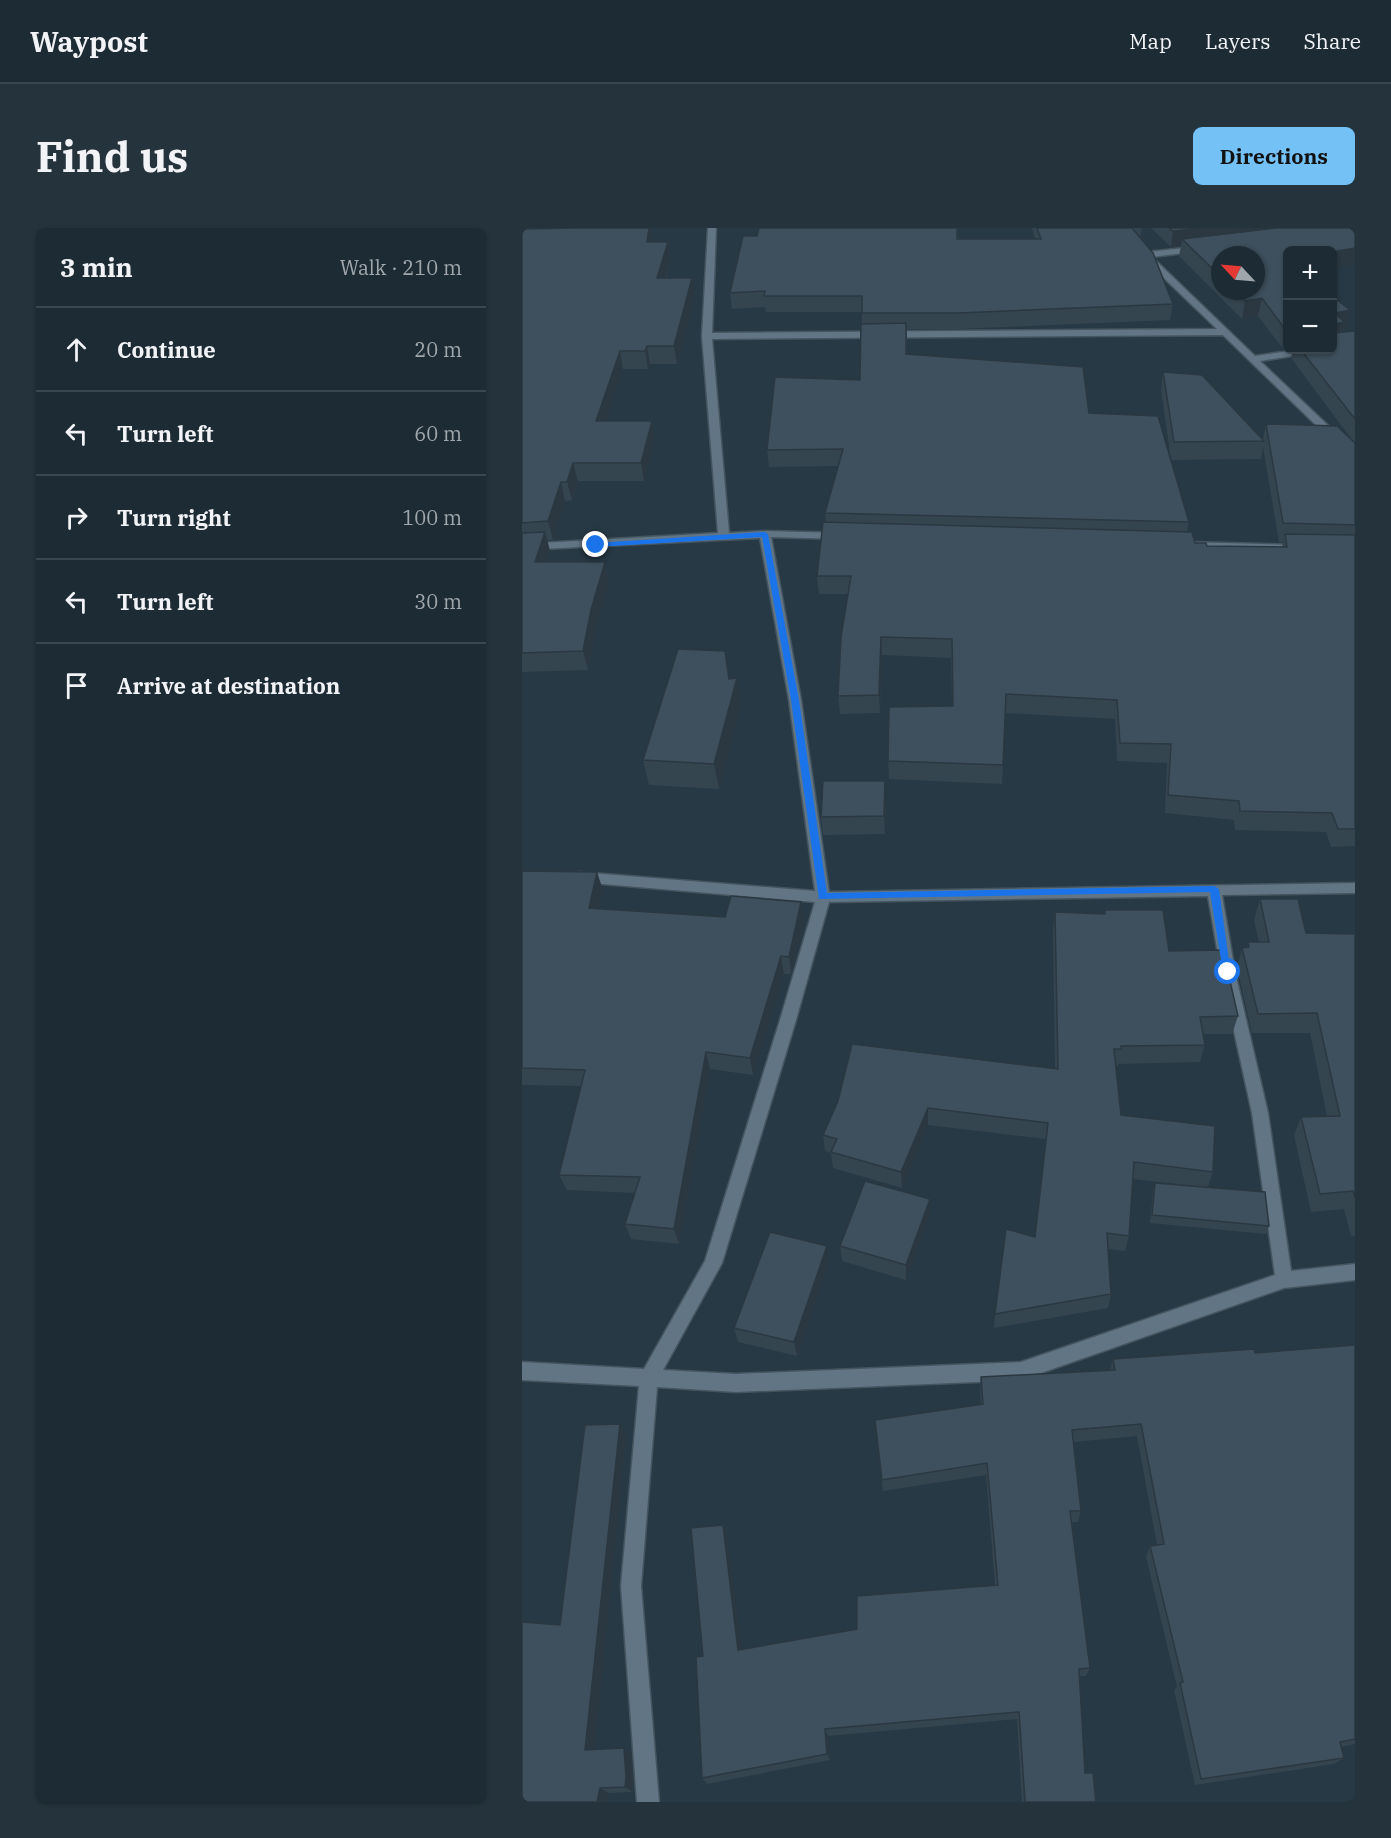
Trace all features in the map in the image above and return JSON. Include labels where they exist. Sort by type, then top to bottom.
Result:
[{"type":"street","points":[[712,228],[707,336],[724,537]]},
{"type":"street","points":[[1124,228],[1145,255],[1355,457]]},
{"type":"street","points":[[1145,255],[1205,248]]},
{"type":"street","points":[[707,336],[1227,332]]},
{"type":"street","points":[[1253,359],[1285,354]]},
{"type":"street","points":[[648,1802],[631,1586],[649,1377],[713,1263],[788,1020],[823,897],[795,700],[765,534]]},
{"type":"street","points":[[522,547],[765,534],[859,537]]},
{"type":"street","points":[[1178,545],[1308,548]]},
{"type":"street","points":[[568,876],[823,897],[1355,888]]},
{"type":"street","points":[[1214,889],[1228,972],[1260,1113],[1284,1280]]},
{"type":"street","points":[[522,1371],[736,1383],[1021,1371],[1284,1280],[1355,1272]]},
{"type":"building","points":[[649,228],[647,242],[668,242],[657,278],[692,278],[674,346],[647,346],[645,351],[620,351],[596,421],[652,421],[641,463],[573,463],[567,482],[561,482],[548,521],[522,523],[522,229]]},
{"type":"building","points":[[759,228],[957,228],[957,239],[1041,239],[1037,228],[1132,228],[1153,253],[1173,304],[958,313],[862,313],[862,296],[764,296],[765,291],[730,293],[743,236],[757,236]]},
{"type":"building","points":[[1169,228],[1204,228],[1173,231]]},
{"type":"building","points":[[1276,228],[1355,228],[1355,248],[1337,251],[1337,246],[1283,246],[1283,327],[1263,300],[1265,246],[1211,246],[1211,267],[1182,239]]},
{"type":"building","points":[[1337,300],[1350,310],[1337,313]]},
{"type":"building","points":[[1337,315],[1344,322],[1337,323]]},
{"type":"building","points":[[906,323],[906,354],[1083,367],[1089,413],[1158,416],[1189,522],[825,513],[843,449],[767,450],[775,377],[860,380],[861,324]]},
{"type":"building","points":[[1355,332],[1355,419],[1304,354],[1337,354],[1337,333]]},
{"type":"building","points":[[1163,372],[1202,375],[1264,441],[1174,442]]},
{"type":"building","points":[[1266,424],[1337,426],[1355,443],[1355,525],[1283,523]]},
{"type":"building","points":[[823,522],[1192,532],[1195,543],[1206,543],[1207,546],[1287,547],[1285,534],[1355,535],[1355,829],[1338,829],[1332,813],[1240,811],[1239,801],[1168,795],[1171,744],[1120,743],[1117,700],[1006,694],[1003,765],[888,761],[889,707],[953,706],[952,639],[881,637],[879,695],[838,696],[841,637],[851,576],[817,576]]},
{"type":"building","points":[[545,532],[535,562],[605,562],[591,610],[583,651],[522,653],[522,533]]},
{"type":"building","points":[[678,649],[725,651],[729,679],[737,678],[714,764],[643,760]]},
{"type":"building","points":[[823,781],[885,781],[884,816],[821,817]]},
{"type":"building","points":[[522,871],[597,872],[589,908],[725,917],[731,896],[801,902],[789,957],[781,956],[750,1058],[706,1052],[674,1229],[625,1224],[640,1177],[559,1175],[585,1070],[522,1068]]},
{"type":"building","points":[[1260,899],[1298,899],[1306,933],[1355,934],[1355,1198],[1353,1191],[1320,1194],[1301,1117],[1340,1116],[1317,1013],[1258,1014],[1242,948],[1249,947],[1248,942],[1269,942]]},
{"type":"building","points":[[1105,910],[1163,910],[1169,951],[1223,950],[1238,1016],[1200,1017],[1205,1045],[1121,1046],[1121,1049],[1114,1049],[1121,1115],[1215,1126],[1213,1172],[1134,1162],[1129,1236],[1107,1233],[1111,1294],[995,1314],[1006,1229],[1035,1237],[1048,1123],[928,1108],[901,1172],[831,1152],[837,1139],[823,1135],[838,1101],[852,1044],[1058,1069],[1055,912],[1105,914]]},
{"type":"building","points":[[865,1181],[930,1199],[906,1265],[840,1246]]},
{"type":"building","points":[[1155,1183],[1265,1192],[1269,1226],[1152,1215]]},
{"type":"building","points":[[770,1232],[827,1246],[794,1342],[734,1328]]},
{"type":"building","points":[[1355,1345],[1355,1739],[1340,1742],[1344,1758],[1201,1779],[1180,1683],[1183,1682],[1150,1546],[1164,1544],[1141,1424],[1072,1430],[1081,1511],[1070,1511],[1090,1668],[1079,1669],[1085,1773],[1093,1773],[1096,1802],[1025,1802],[1019,1712],[825,1729],[827,1754],[702,1778],[696,1657],[703,1656],[691,1528],[723,1525],[738,1650],[857,1629],[857,1596],[998,1585],[987,1463],[882,1480],[875,1420],[983,1404],[981,1377],[1115,1370],[1113,1359],[1254,1349],[1255,1353]]},
{"type":"building","points":[[620,1424],[585,1750],[624,1748],[625,1787],[600,1788],[597,1802],[522,1802],[522,1622],[560,1625],[585,1425]]},
{"type":"route","points":[[596,545],[765,534],[795,700],[823,897],[1214,889],[1228,972]]}]
